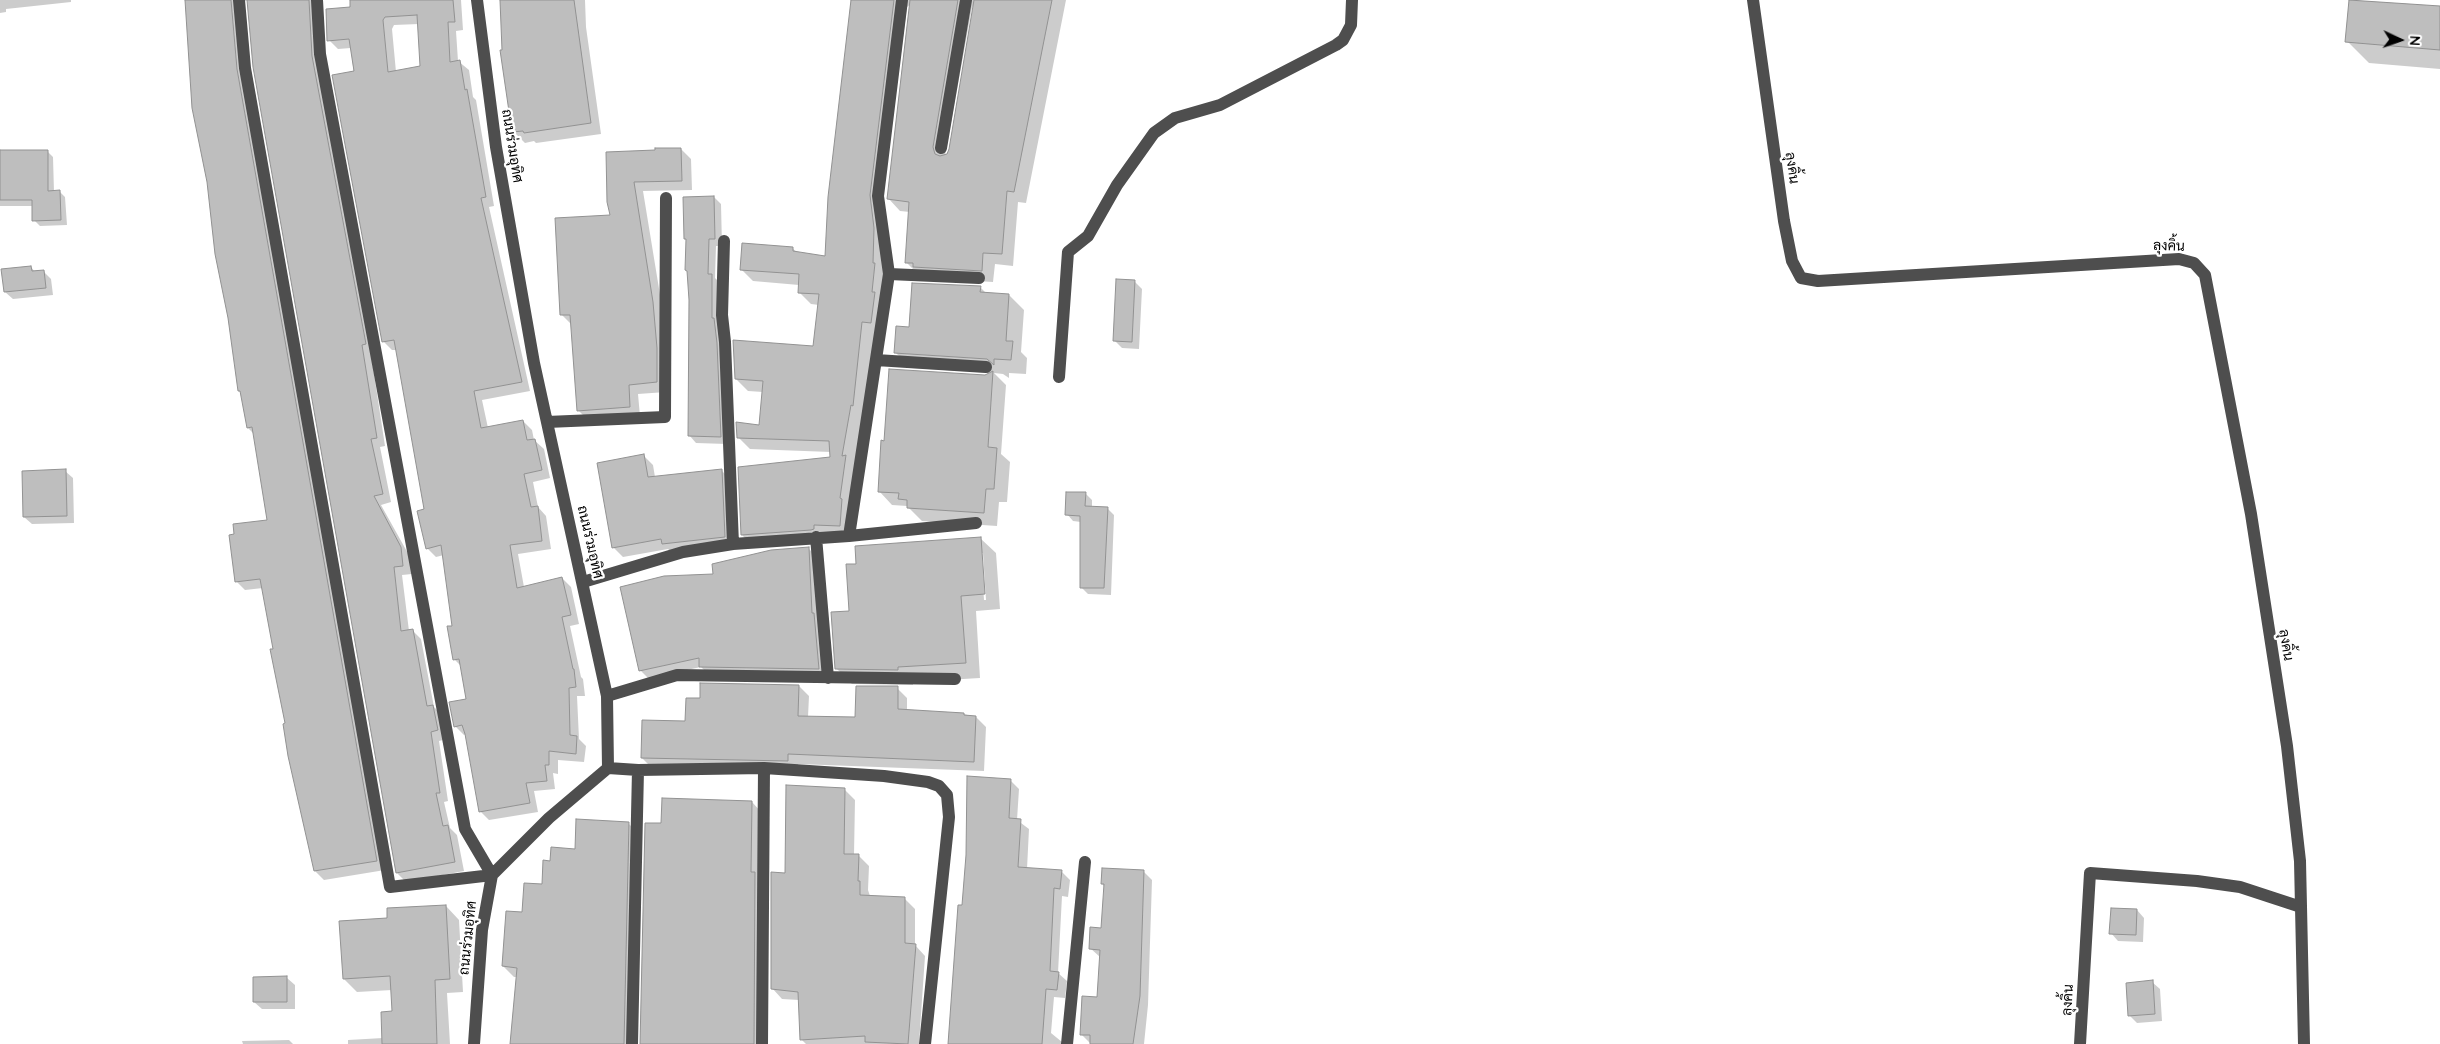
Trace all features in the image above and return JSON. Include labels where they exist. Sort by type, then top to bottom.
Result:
[{"type":"street","points":[[239,0],[244,68],[390,887],[492,875],[549,818],[608,768],[638,770],[764,768],[884,776],[928,782],[939,786],[947,795],[949,817],[925,1044]]},
{"type":"street","points":[[317,0],[320,54],[465,829],[492,875]]},
{"type":"street","name":"ถนนร่วมอุทิศ","points":[[477,0],[496,148],[547,422],[608,696],[608,768]]},
{"type":"street","points":[[849,536],[889,274],[878,196],[902,0]]},
{"type":"street","points":[[941,148],[966,0]]},
{"type":"street","points":[[1059,377],[1068,252],[1088,236],[1117,185],[1154,133],[1175,118],[1220,105],[1336,45],[1343,40],[1351,24],[1352,0]]},
{"type":"street","name":"ลุงคิ้น","points":[[1753,0],[1784,221],[1792,262],[1801,278],[1818,281],[2179,259],[2194,263],[2204,275],[2251,514],[2287,746],[2300,861],[2304,1044]]},
{"type":"street","points":[[547,422],[665,417],[666,198]]},
{"type":"street","points":[[724,241],[722,315],[725,342],[733,544]]},
{"type":"street","points":[[889,274],[979,278]]},
{"type":"street","points":[[876,360],[986,367]]},
{"type":"street","points":[[583,582],[684,552],[733,544],[849,536],[976,523]]},
{"type":"street","points":[[816,537],[828,678]]},
{"type":"street","points":[[608,696],[677,675],[955,679]]},
{"type":"street","points":[[762,1044],[764,768]]},
{"type":"street","points":[[632,1044],[638,770]]},
{"type":"street","points":[[1067,1044],[1085,862]]},
{"type":"street","name":"ลุงคิ้น","points":[[2080,1044],[2090,873],[2196,881],[2240,887],[2301,907]]},
{"type":"street","name":"ถนนร่วมอุทิศ","points":[[474,1044],[482,930],[492,875]]},
{"type":"building","points":[[185,0],[231,0],[237,69],[377,861],[314,871],[288,756],[283,724],[285,723],[270,649],[273,649],[260,579],[235,582],[229,535],[234,534],[233,524],[267,520],[252,427],[247,428],[240,391],[238,391],[228,318],[215,254],[207,182],[192,108]]},
{"type":"building","points":[[247,0],[309,0],[312,56],[366,344],[362,345],[377,438],[371,439],[383,494],[374,496],[401,547],[403,566],[394,567],[401,631],[413,629],[427,706],[433,705],[438,730],[431,732],[440,793],[436,793],[443,826],[448,825],[455,862],[396,873],[253,67]]},
{"type":"building","points":[[350,0],[453,0],[455,22],[448,22],[450,62],[460,60],[465,90],[467,89],[486,197],[481,198],[522,382],[474,391],[481,428],[523,420],[527,440],[535,439],[542,470],[524,474],[531,507],[538,506],[542,541],[510,545],[517,588],[562,577],[571,615],[562,617],[574,669],[576,687],[569,688],[570,735],[577,736],[576,754],[549,751],[549,765],[545,765],[547,781],[526,783],[530,803],[479,812],[465,734],[462,725],[454,727],[449,702],[466,699],[459,659],[453,660],[447,626],[452,626],[441,545],[426,549],[417,511],[424,509],[394,340],[382,342],[332,75],[354,71],[349,39],[327,41],[326,9],[350,7]],"holes":[[[417,15],[420,66],[388,72],[383,20],[385,17]]]},
{"type":"building","points":[[500,0],[574,0],[591,123],[524,133],[523,131],[512,132],[500,50],[502,50]]},
{"type":"building","points":[[851,0],[894,0],[870,195],[874,228],[873,263],[875,263],[872,292],[875,292],[871,323],[862,322],[853,406],[851,405],[842,456],[846,455],[840,498],[842,499],[840,526],[814,525],[814,529],[811,530],[741,535],[738,467],[830,457],[829,441],[737,438],[736,422],[759,425],[763,381],[735,379],[733,340],[813,346],[819,294],[798,293],[799,274],[740,270],[742,243],[793,247],[793,251],[825,256],[828,197]]},
{"type":"building","points":[[910,0],[958,0],[933,147],[935,154],[940,156],[947,154],[949,149],[974,0],[1052,0],[1014,192],[1007,191],[1002,254],[983,253],[982,271],[913,267],[913,263],[905,263],[909,202],[887,199]]},
{"type":"building","points":[[2349,0],[2440,6],[2440,50],[2345,42]]},
{"type":"building","points":[[655,148],[681,148],[682,181],[634,182],[653,302],[657,348],[657,382],[629,385],[630,407],[577,411],[570,315],[560,315],[555,218],[610,215],[607,202],[606,152],[655,150]]},
{"type":"building","points":[[0,150],[48,150],[48,191],[60,190],[61,220],[32,221],[32,200],[0,200]]},
{"type":"building","points":[[714,196],[715,239],[709,239],[708,274],[712,274],[712,318],[714,318],[717,343],[721,437],[688,436],[689,300],[687,271],[685,270],[686,239],[684,239],[683,197]]},
{"type":"building","points":[[31,266],[32,271],[44,270],[46,288],[4,292],[1,269]]},
{"type":"building","points":[[1116,279],[1135,280],[1132,342],[1113,341]]},
{"type":"building","points":[[912,283],[981,286],[980,292],[1009,294],[1006,341],[1013,341],[1011,360],[994,359],[994,365],[987,359],[894,353],[896,326],[909,327]]},
{"type":"building","points":[[889,369],[985,375],[993,371],[988,447],[997,448],[994,489],[986,489],[984,513],[907,508],[907,500],[898,499],[899,493],[878,492],[881,440],[884,441]]},
{"type":"building","points":[[644,454],[648,477],[722,469],[725,537],[662,544],[661,539],[612,548],[597,463]]},
{"type":"building","points":[[66,469],[67,516],[23,517],[22,471]]},
{"type":"building","points":[[1066,492],[1086,492],[1085,506],[1108,507],[1104,588],[1080,588],[1080,516],[1065,515]]},
{"type":"building","points":[[981,537],[985,594],[961,596],[966,663],[898,667],[898,670],[835,669],[831,612],[849,611],[846,564],[856,564],[855,546]]},
{"type":"building","points":[[809,547],[812,613],[814,613],[819,669],[699,667],[699,658],[639,671],[620,587],[664,576],[713,574],[712,564],[771,550]]},
{"type":"building","points":[[700,683],[799,685],[798,716],[855,717],[856,686],[898,686],[898,709],[964,713],[964,715],[976,716],[974,762],[788,754],[788,761],[641,758],[642,720],[685,721],[686,698],[700,698]]},
{"type":"building","points":[[967,776],[1011,779],[1009,818],[1021,819],[1018,867],[1062,870],[1060,889],[1054,888],[1050,971],[1059,972],[1057,990],[1046,989],[1042,1044],[948,1044],[958,905],[962,905],[966,855]]},
{"type":"building","points":[[786,785],[845,788],[844,854],[859,854],[858,881],[860,881],[860,895],[905,897],[905,943],[916,944],[908,1044],[865,1042],[865,1036],[800,1040],[798,992],[771,989],[771,872],[785,873]]},
{"type":"building","points":[[662,798],[752,801],[751,872],[755,872],[754,1044],[640,1044],[645,823],[661,823]]},
{"type":"building","points":[[576,819],[629,822],[624,1044],[510,1044],[517,968],[502,966],[506,911],[522,912],[524,883],[542,884],[543,860],[550,861],[551,847],[575,849]]},
{"type":"building","points":[[1102,868],[1144,870],[1140,996],[1133,1044],[1090,1044],[1090,1035],[1080,1035],[1082,996],[1097,997],[1100,950],[1089,949],[1090,927],[1101,928],[1104,884],[1101,884]]},
{"type":"building","points":[[446,905],[450,979],[435,980],[437,1044],[382,1044],[381,1012],[392,1011],[390,976],[343,979],[339,921],[387,918],[387,908]]},
{"type":"building","points":[[2111,908],[2137,909],[2136,935],[2109,934]]},
{"type":"building","points":[[287,976],[287,1002],[253,1002],[253,977]]},
{"type":"building","points":[[2153,980],[2155,1014],[2128,1016],[2126,983]]}]
